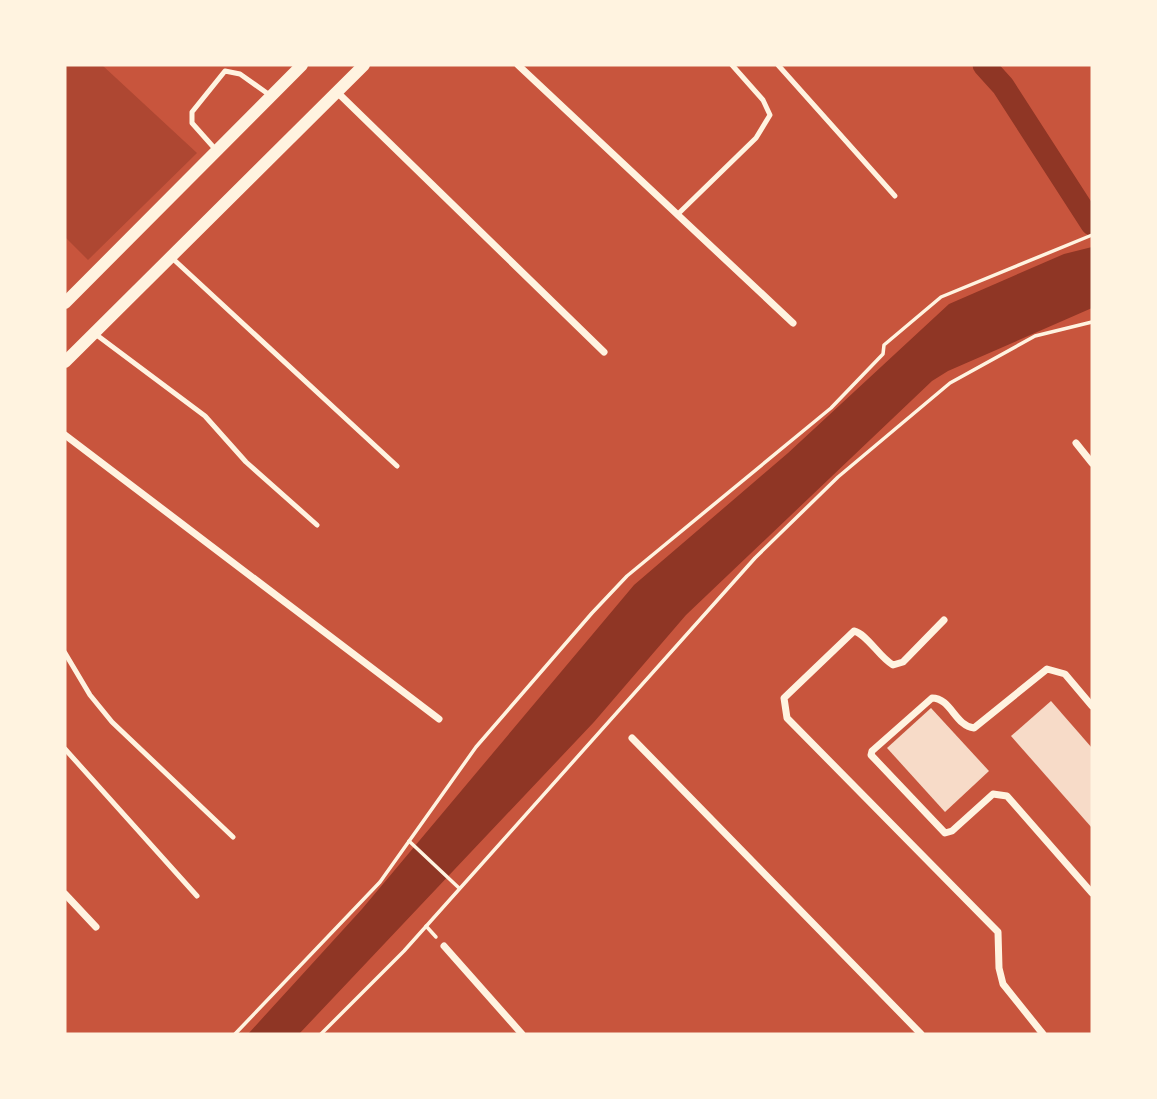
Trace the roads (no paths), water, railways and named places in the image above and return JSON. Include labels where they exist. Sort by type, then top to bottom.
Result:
[{"type":"street","points":[[65,303],[302,65]]},
{"type":"street","points":[[65,362],[364,65]]},
{"type":"street","points":[[518,65],[679,213],[793,323]]},
{"type":"street","points":[[337,92],[604,352]]},
{"type":"street","points":[[65,435],[439,719]]},
{"type":"street","points":[[1076,443],[1092,463]]},
{"type":"street","points":[[944,620],[903,662],[893,665],[880,657],[862,634],[854,631],[785,698],[783,707],[787,718],[998,932],[999,968],[1003,984],[1043,1034]]},
{"type":"street","points":[[1092,706],[1065,674],[1047,669],[974,728],[967,727],[942,700],[932,698],[872,751],[871,755],[945,833],[952,831],[993,794],[1007,796],[1092,893]]},
{"type":"street","points":[[632,738],[921,1034]]},
{"type":"street","points":[[65,894],[96,928]]},
{"type":"street","points":[[444,946],[522,1034]]},
{"type":"lane","points":[[679,213],[756,138],[770,115],[763,100],[732,65]]},
{"type":"lane","points":[[778,65],[895,196]]},
{"type":"lane","points":[[216,150],[192,123],[191,117],[192,112],[225,71],[240,74],[271,96]]},
{"type":"lane","points":[[171,257],[397,466]]},
{"type":"lane","points":[[94,332],[205,416],[246,463],[317,525]]},
{"type":"lane","points":[[65,653],[90,695],[112,722],[233,837]]},
{"type":"lane","points":[[65,749],[197,895]]},
{"type":"waterway","points":[[984,65],[1003,86],[1092,224]]}]
